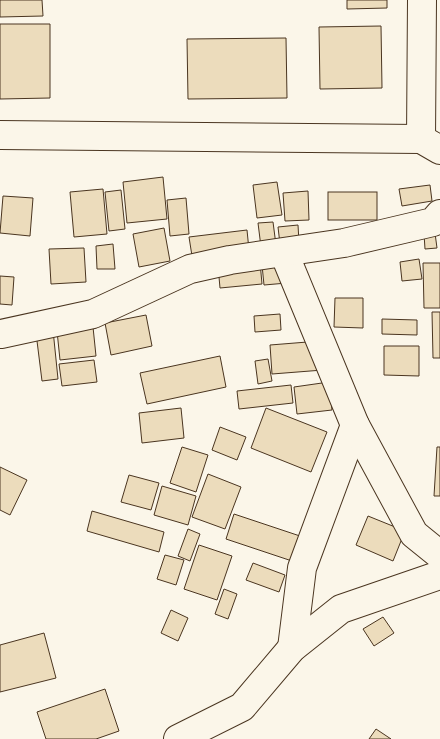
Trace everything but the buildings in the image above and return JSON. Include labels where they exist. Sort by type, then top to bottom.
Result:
[{"type":"street","points":[[0,135],[431,145],[422,0]]},
{"type":"street","points":[[1,334],[93,314],[190,269],[230,260],[284,253],[344,242],[433,222],[440,214]]},
{"type":"street","points":[[284,253],[355,425],[414,534],[440,555]]},
{"type":"street","points":[[292,648],[302,568],[355,425]]},
{"type":"street","points":[[178,739],[242,707],[292,648],[341,609],[440,575]]}]
